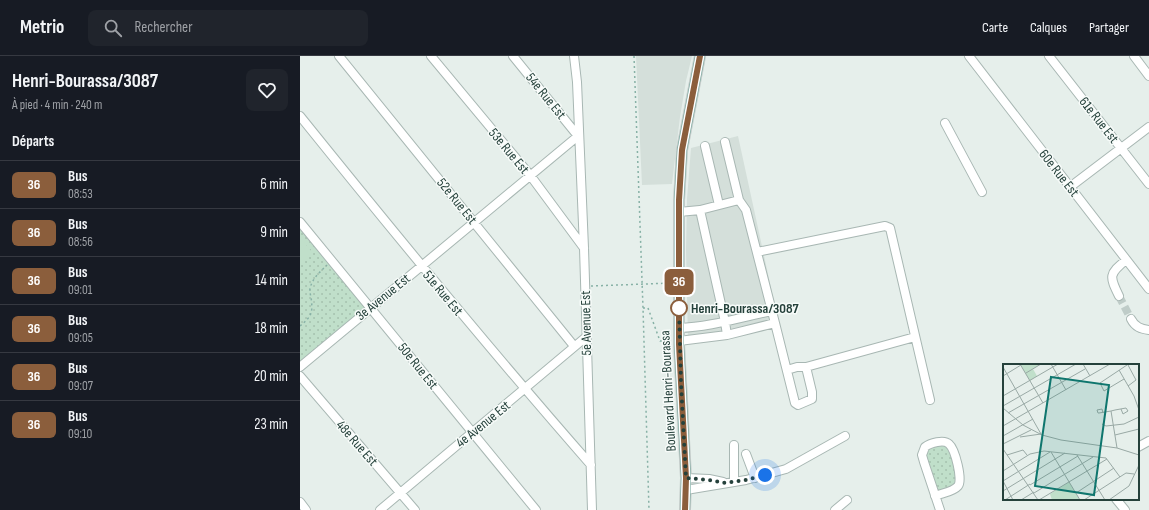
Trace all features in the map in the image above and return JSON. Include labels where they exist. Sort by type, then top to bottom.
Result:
[{"type":"main road","name":"Boulevard Henri-Bourassa","points":[[685,510],[686,478],[679,341],[679,212],[682,150],[700,56]]},
{"type":"street","name":"52e Rue Est","points":[[339,56],[574,346]]},
{"type":"street","name":"53e Rue Est","points":[[431,56],[530,175],[584,248]]},
{"type":"street","name":"54e Rue Est","points":[[513,56],[578,136]]},
{"type":"street","name":"5e Avenue Est","points":[[574,56],[586,286],[586,337],[592,510]]},
{"type":"street","name":"60e Rue Est","points":[[969,56],[1149,289]]},
{"type":"street","name":"61e Rue Est","points":[[1049,56],[1149,184]]},
{"type":"street","points":[[1134,56],[1149,76]]},
{"type":"street","name":"51e Rue Est","points":[[300,116],[421,266],[524,390],[591,465]]},
{"type":"street","points":[[945,123],[982,192]]},
{"type":"street","points":[[1070,187],[1149,127]]},
{"type":"street","name":"3e Avenue Est","points":[[300,367],[578,136]]},
{"type":"street","points":[[726,142],[739,200],[746,210],[795,403],[798,405],[812,399],[812,392],[806,367]]},
{"type":"street","points":[[705,146],[719,205]]},
{"type":"street","points":[[679,212],[700,210],[739,200]]},
{"type":"street","points":[[700,210],[725,322],[726,335]]},
{"type":"street","name":"50e Rue Est","points":[[300,222],[536,510]]},
{"type":"street","points":[[757,252],[885,226],[890,228],[930,400]]},
{"type":"street","points":[[1119,296],[1113,284],[1112,278],[1114,270],[1126,260]]},
{"type":"street","points":[[679,328],[693,328],[772,311]]},
{"type":"street","points":[[749,316],[753,328]]},
{"type":"street","points":[[1131,319],[1133,324],[1139,328],[1149,330]]},
{"type":"street","points":[[679,341],[726,335],[775,323]]},
{"type":"street","name":"4e Avenue Est","points":[[380,510],[586,337]]},
{"type":"street","points":[[787,370],[797,367],[806,367],[915,337]]},
{"type":"street","name":"48e Rue Est","points":[[300,376],[415,510]]},
{"type":"street","points":[[686,490],[754,478],[786,469],[845,436]]},
{"type":"street","points":[[1139,446],[1149,441]]},
{"type":"street","points":[[935,496],[954,489],[960,481],[960,474],[952,448],[945,442],[930,444],[923,450],[924,462],[935,496],[940,510]]},
{"type":"street","points":[[730,482],[734,444]]},
{"type":"street","points":[[746,454],[754,478]]},
{"type":"street","points":[[686,478],[730,482]]},
{"type":"street","points":[[835,510],[847,500]]},
{"type":"street","points":[[1117,500],[1125,510]]},
{"type":"street","points":[[300,502],[306,510]]},
{"type":"path","points":[[634,56],[649,510]]},
{"type":"path","points":[[300,326],[308,320],[312,314],[311,285],[331,260]]},
{"type":"path","points":[[586,286],[678,283]]},
{"type":"path","points":[[643,308],[648,308],[660,341],[679,341]]},
{"type":"shaded area","points":[[636,56],[692,56],[680,117],[672,184],[642,185]]},
{"type":"shaded area","points":[[738,136],[778,320],[718,338],[688,341],[686,250],[687,199],[691,148]]},
{"type":"green space","points":[[300,222],[370,308],[300,367]]},
{"type":"green space","points":[[300,237],[312,252],[300,262]]},
{"type":"green space","points":[[949,444],[960,481],[935,496],[923,450],[925,447]]},
{"type":"tunnel","points":[[1119,296],[1131,319]]},
{"type":"bus line","name":"36","points":[[685,510],[686,478],[679,344],[679,200],[682,150],[700,56]]},
{"type":"place","name":"Henri-Bourassa/3087","points":[[679,308]]},
{"type":"route","points":[[679,308],[679,344],[686,478],[725,483],[765,475]]}]
